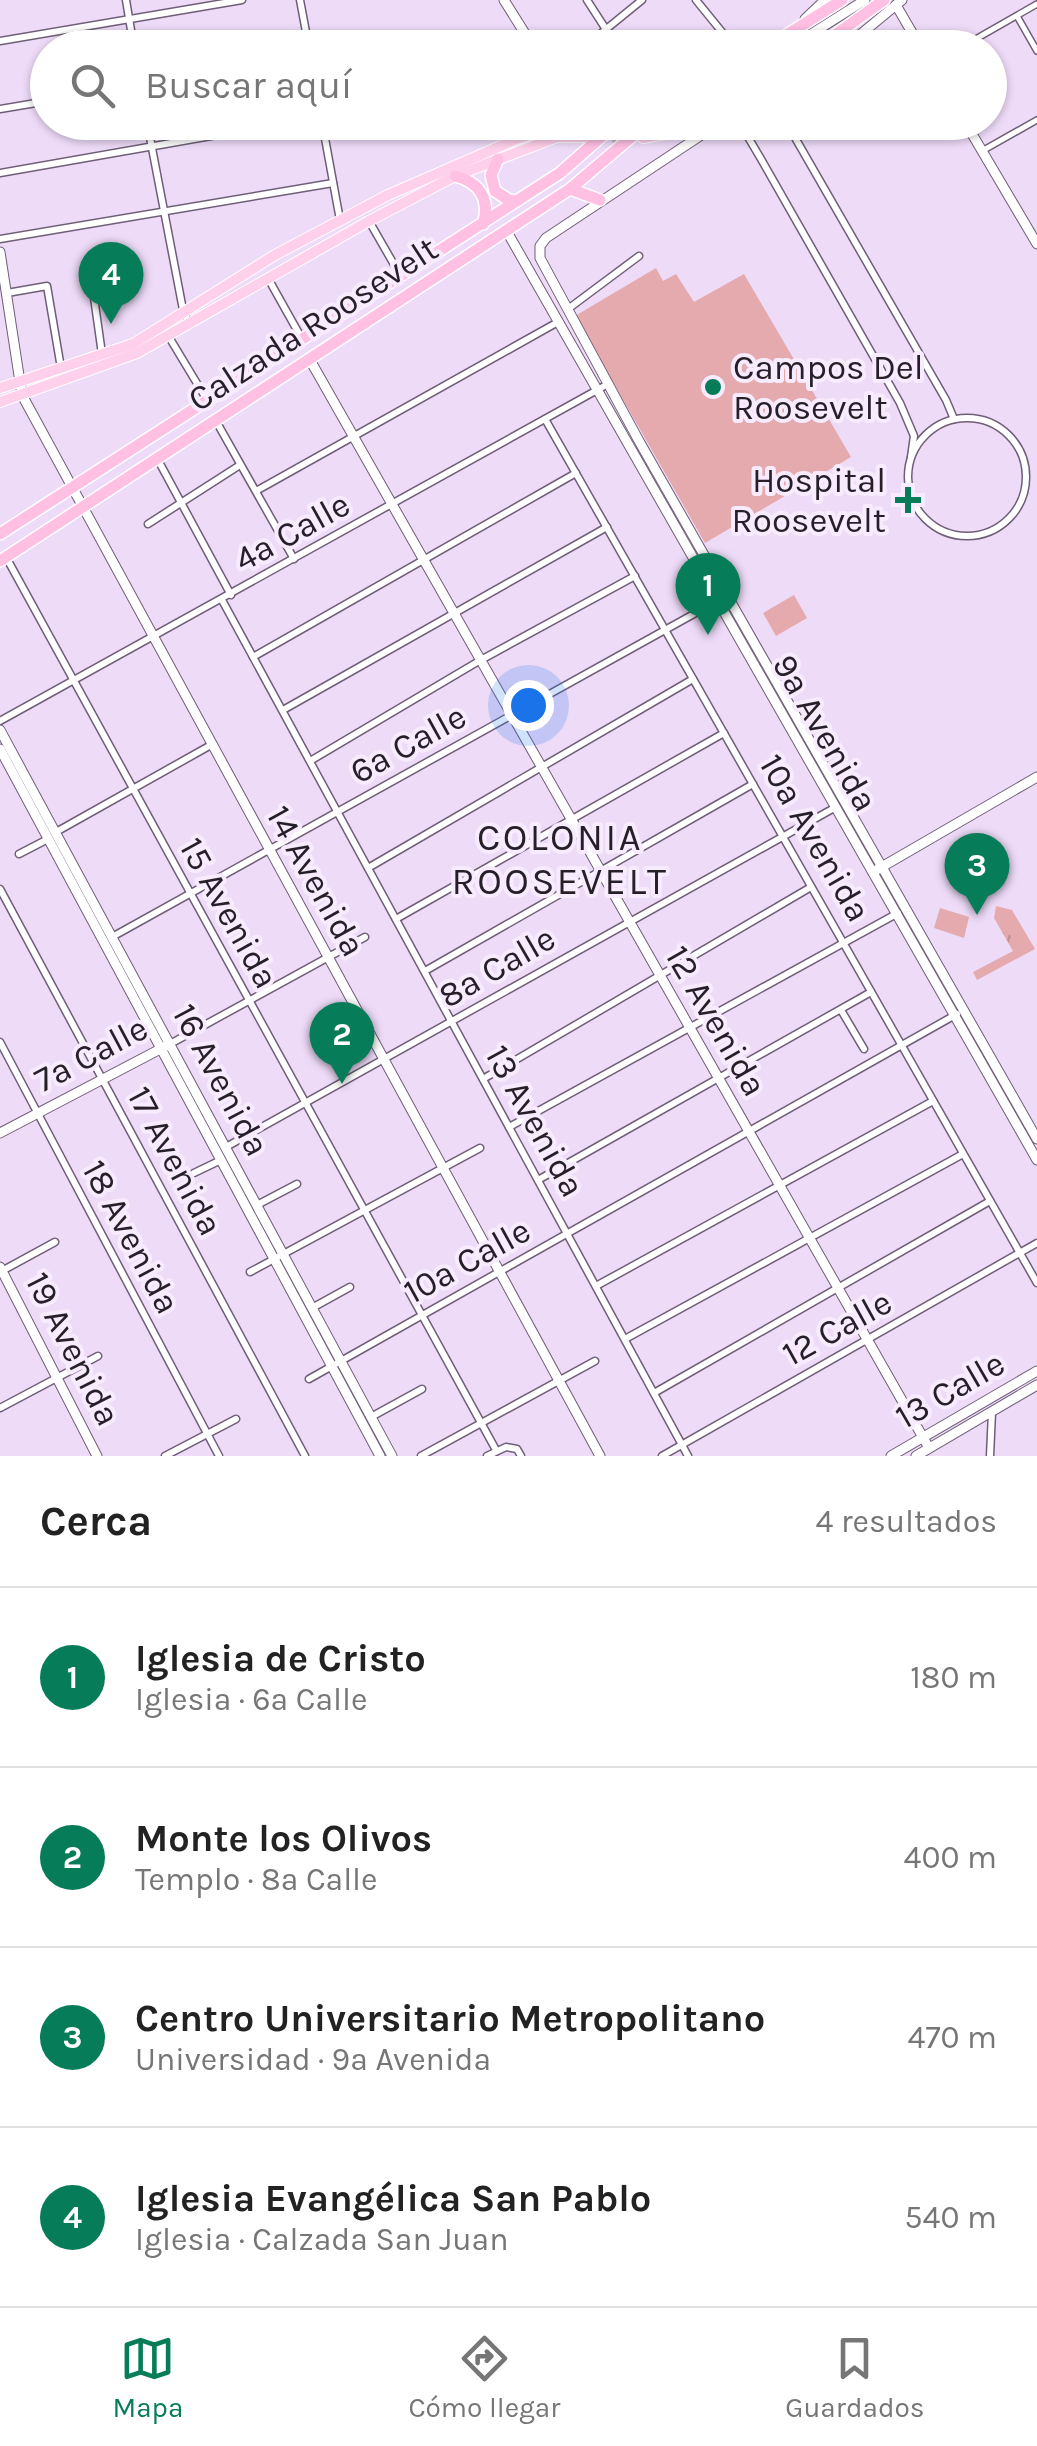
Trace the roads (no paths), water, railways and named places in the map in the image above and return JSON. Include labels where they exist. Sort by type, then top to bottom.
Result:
[{"type":"highway","points":[[796,30],[842,0]]},
{"type":"highway","points":[[847,30],[894,2]]},
{"type":"highway","name":"Calzada Roosevelt","points":[[0,534],[560,174],[598,140]]},
{"type":"highway","name":"Calzada Roosevelt","points":[[3,559],[570,189],[628,140]]},
{"type":"highway","points":[[498,159],[491,174],[495,191],[517,201]]},
{"type":"highway","points":[[455,176],[479,189],[486,206],[483,224]]},
{"type":"highway","points":[[570,189],[600,200]]},
{"type":"main road","points":[[504,0],[523,30]]},
{"type":"main road","points":[[795,30],[824,0]]},
{"type":"main road","points":[[818,30],[865,0]]},
{"type":"main road","points":[[864,30],[894,2],[910,30]]},
{"type":"main road","points":[[0,402],[137,353],[169,336],[275,254],[449,166],[512,140]]},
{"type":"main road","points":[[0,388],[133,344],[187,320],[269,280],[368,221],[455,176],[551,140]]},
{"type":"main road","points":[[600,200],[693,140]]},
{"type":"main road","points":[[976,140],[1035,237]]},
{"type":"main road","name":"9a Avenida","points":[[600,200],[543,240],[540,258],[723,598],[978,1045],[1037,1139]]},
{"type":"main road","name":"9a Avenida","points":[[506,230],[723,598]]},
{"type":"main road","points":[[0,252],[22,394],[72,488]]},
{"type":"main road","name":"12 Avenida","points":[[310,360],[929,1448]]},
{"type":"main road","name":"14 Avenida","points":[[72,488],[600,1456]]},
{"type":"main road","name":"16 Avenida","points":[[0,730],[165,1046],[226,1148],[279,1257],[392,1456]]},
{"type":"main road","name":"16 Avenida","points":[[0,749],[112,936],[221,1160],[312,1308],[380,1456]]},
{"type":"main road","points":[[878,870],[1037,777]]},
{"type":"main road","name":"9a Avenida","points":[[978,1045],[1037,1160]]},
{"type":"main road","name":"7a Calle","points":[[0,1133],[165,1046]]},
{"type":"main road","name":"19 Avenida","points":[[1,1270],[97,1456]]},
{"type":"main road","name":"13 Calle","points":[[892,1456],[1037,1371]]},
{"type":"main road","name":"13 Calle","points":[[916,1456],[1037,1385]]},
{"type":"street","points":[[126,0],[131,30]]},
{"type":"street","points":[[68,30],[242,0]]},
{"type":"street","points":[[300,0],[306,30]]},
{"type":"street","points":[[587,0],[607,29],[642,0]]},
{"type":"street","points":[[696,0],[720,30]]},
{"type":"street","points":[[992,30],[1037,4]]},
{"type":"street","points":[[1017,16],[1037,51]]},
{"type":"street","points":[[0,41],[30,36]]},
{"type":"street","points":[[0,108],[30,103]]},
{"type":"street","points":[[1007,136],[1037,120]]},
{"type":"street","points":[[150,140],[187,320]]},
{"type":"street","points":[[0,173],[190,140]]},
{"type":"street","points":[[325,140],[340,220]]},
{"type":"street","points":[[749,140],[900,403],[914,436],[908,469],[910,496],[929,523],[968,536],[995,529],[1016,510],[1026,484],[1016,443],[1007,432],[982,419],[954,419],[928,432],[911,456]]},
{"type":"street","points":[[796,140],[954,419]]},
{"type":"street","points":[[982,150],[1000,140]]},
{"type":"street","points":[[0,240],[333,183]]},
{"type":"street","points":[[368,221],[401,276]]},
{"type":"street","points":[[567,310],[638,256]]},
{"type":"street","points":[[91,276],[102,355]]},
{"type":"street","points":[[269,280],[302,339]]},
{"type":"street","points":[[5,301],[47,286],[61,369]]},
{"type":"street","points":[[256,491],[558,322]]},
{"type":"street","points":[[169,336],[207,400]]},
{"type":"street","name":"4a Calle","points":[[0,722],[608,384]]},
{"type":"street","name":"10a Avenida","points":[[545,419],[1037,1284]]},
{"type":"street","points":[[216,420],[294,559]]},
{"type":"street","points":[[158,458],[231,595]]},
{"type":"street","points":[[148,524],[240,465]]},
{"type":"street","points":[[254,656],[576,472]]},
{"type":"street","points":[[282,710],[607,527]]},
{"type":"street","name":"15 Avenida","points":[[3,559],[74,681],[496,1450]]},
{"type":"street","points":[[310,761],[635,576]]},
{"type":"street","name":"6a Calle","points":[[112,936],[723,598]]},
{"type":"street","name":"13 Avenida","points":[[222,600],[688,1456]]},
{"type":"street","points":[[368,868],[693,679]]},
{"type":"street","points":[[396,919],[724,733]]},
{"type":"street","points":[[20,854],[211,745]]},
{"type":"street","points":[[424,972],[753,784]]},
{"type":"street","name":"8a Calle","points":[[226,1148],[841,805]]},
{"type":"street","points":[[483,1080],[812,888]]},
{"type":"street","name":"17 Avenida","points":[[0,890],[305,1456]]},
{"type":"street","points":[[509,1127],[901,911]]},
{"type":"street","name":"7a Calle","points":[[165,1046],[364,937]]},
{"type":"street","points":[[538,1180],[871,992]]},
{"type":"street","points":[[841,1010],[864,1050]]},
{"type":"street","name":"10a Calle","points":[[309,1379],[959,1012]]},
{"type":"street","name":"18 Avenida","points":[[0,1042],[220,1456]]},
{"type":"street","points":[[596,1286],[933,1101]]},
{"type":"street","points":[[250,1272],[480,1148]]},
{"type":"street","points":[[625,1340],[963,1154]]},
{"type":"street","points":[[194,1173],[221,1160]]},
{"type":"street","points":[[257,1205],[297,1184]]},
{"type":"street","points":[[654,1392],[990,1201]]},
{"type":"street","points":[[1,1270],[55,1242]]},
{"type":"street","name":"12 Calle","points":[[662,1456],[1037,1244]]},
{"type":"street","points":[[312,1308],[350,1287]]},
{"type":"street","points":[[0,1408],[98,1356]]},
{"type":"street","points":[[421,1456],[595,1361]]},
{"type":"street","points":[[371,1418],[422,1389]]},
{"type":"street","points":[[990,1456],[992,1411]]},
{"type":"street","points":[[165,1456],[236,1419]]},
{"type":"street","points":[[487,1456],[506,1447],[519,1452]]},
{"type":"place","name":"Iglesia Evangélica San Pablo","points":[[111,324]]},
{"type":"place","name":"Campos Del Roosevelt","points":[[713,387]]},
{"type":"place","name":"Hospital Roosevelt","points":[[908,500]]},
{"type":"place","name":"Iglesia de Cristo","points":[[708,635]]},
{"type":"place","name":"Centro Universitario Metropolitano","points":[[977,915]]},
{"type":"place","name":"Monte los Olivos","points":[[342,1084]]},
{"type":"district","name":"COLONIA ROOSEVELT","points":[[560,859]]}]
